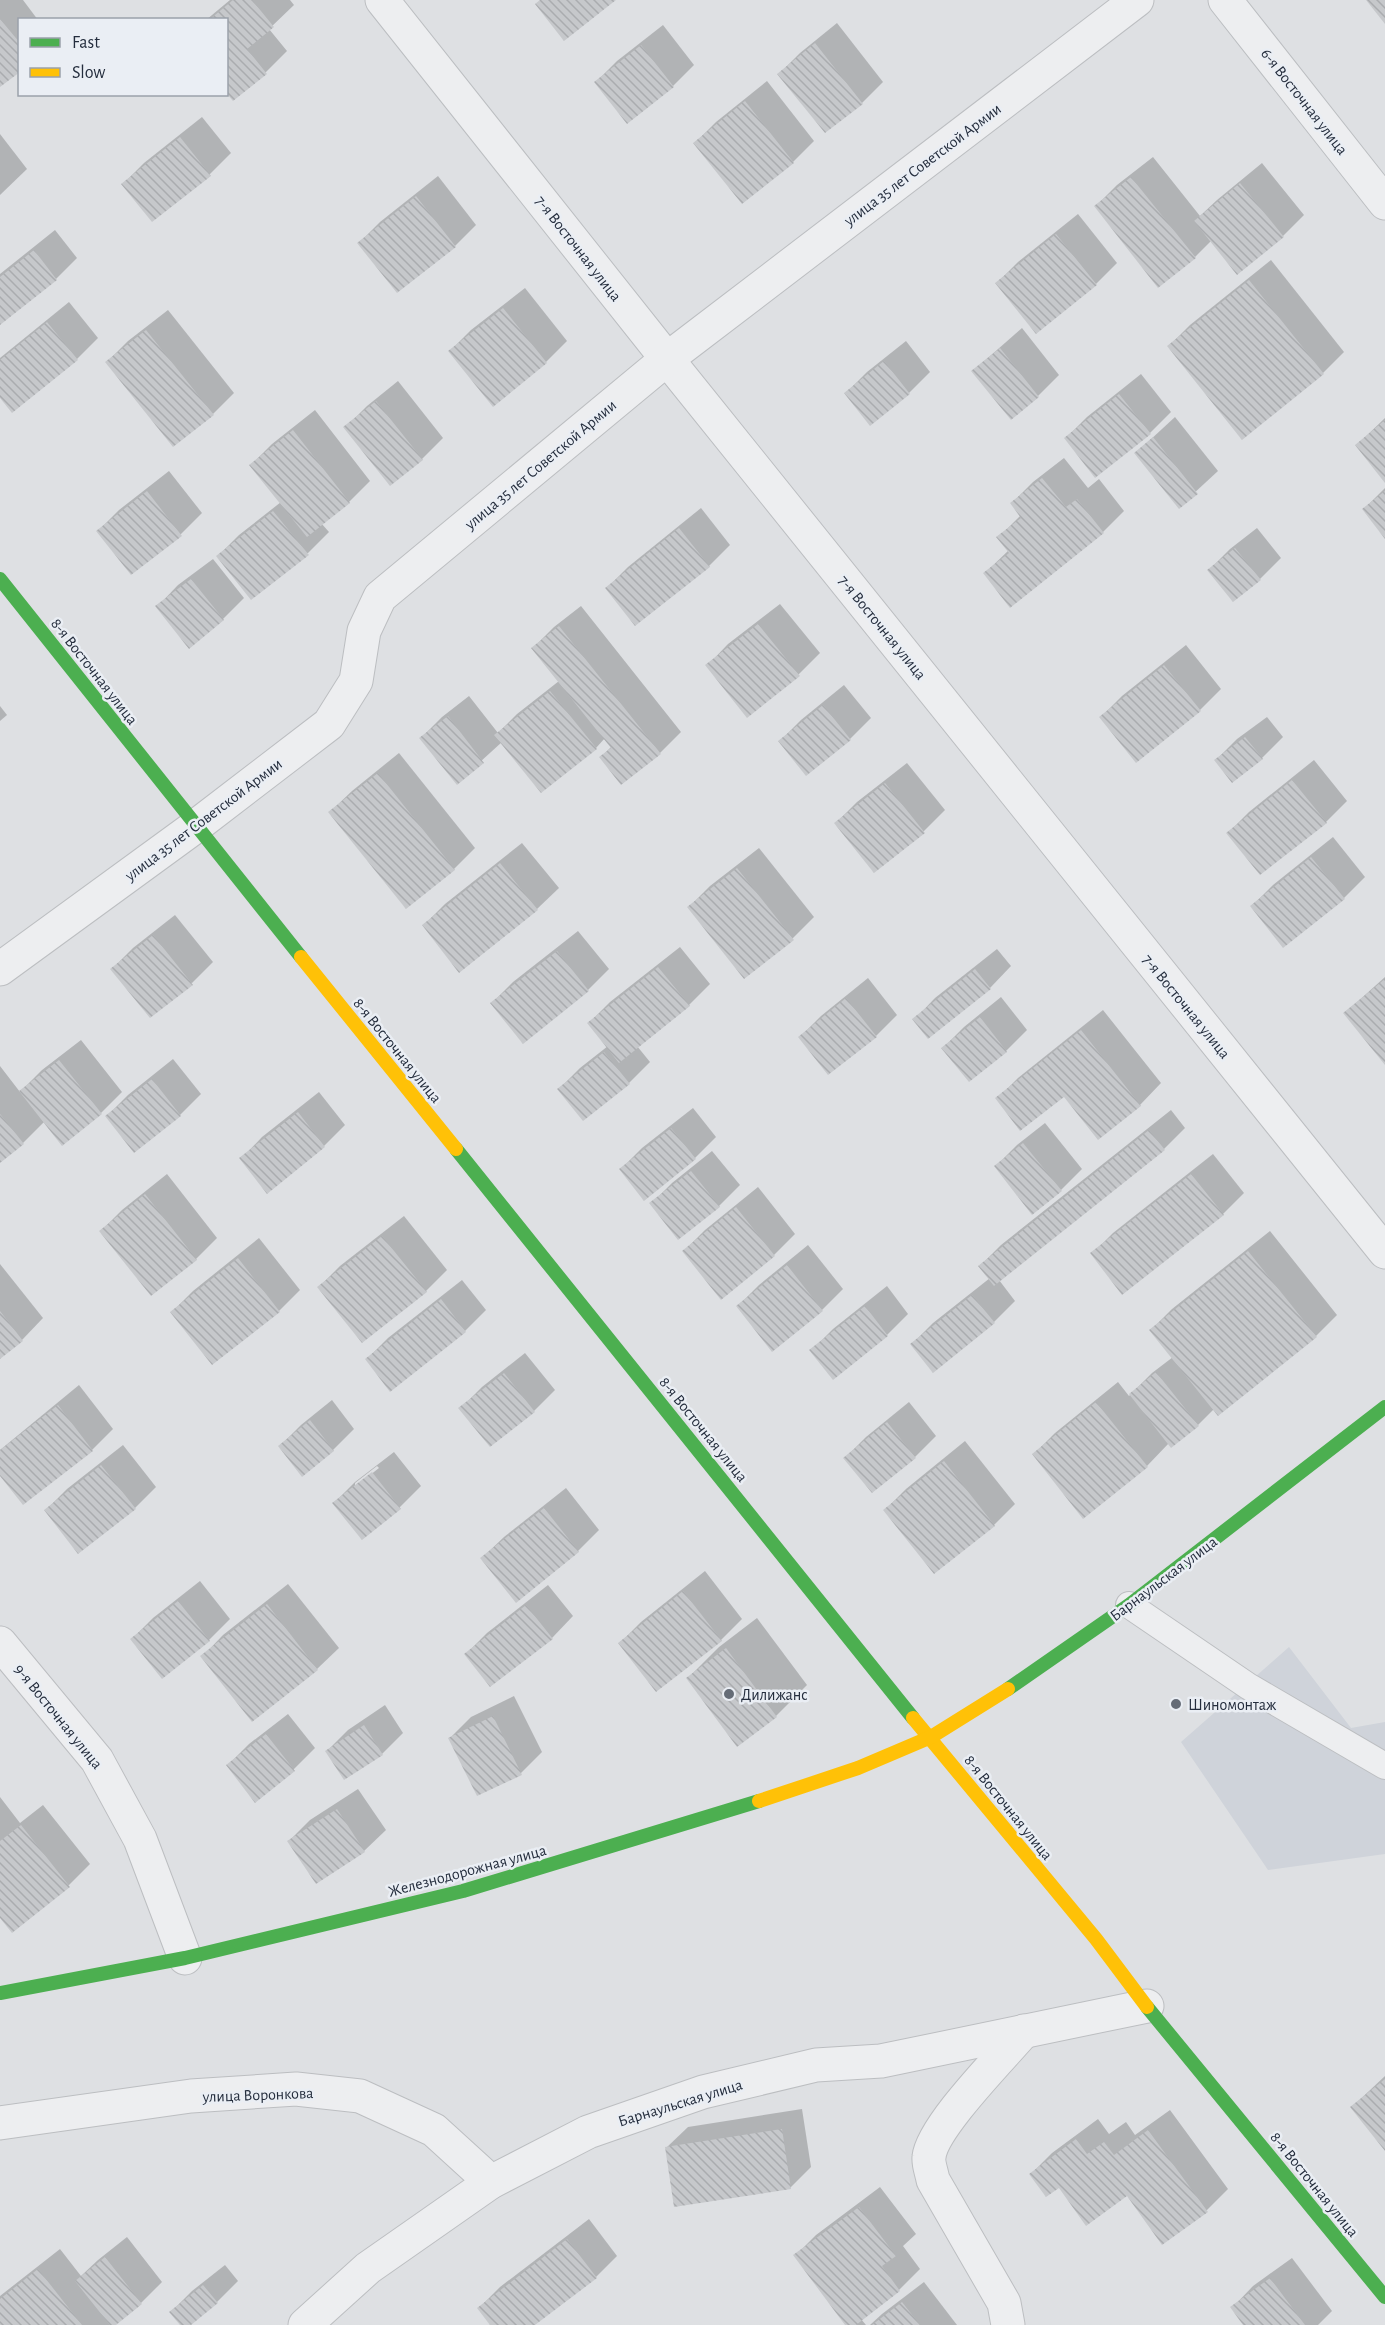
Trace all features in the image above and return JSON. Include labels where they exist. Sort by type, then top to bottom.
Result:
[{"type":"main road","name":"8-я Восточная улица","points":[[0,579],[972,1791],[1096,1939],[1147,2006],[1385,2297]]},
{"type":"main road","name":"Барнаульская улица","points":[[931,1737],[1002,1693],[1129,1605],[1385,1407]]},
{"type":"main road","name":"Железнодорожная улица","points":[[0,1993],[185,1958],[463,1891],[702,1820],[858,1768],[931,1737]]},
{"type":"street","name":"7-я Восточная улица","points":[[382,0],[667,359],[1385,1252]]},
{"type":"street","name":"улица 35 лет Советской Армии","points":[[0,969],[196,826],[329,724],[356,681],[364,631],[380,597],[667,359],[1137,0]]},
{"type":"street","name":"6-я Восточная улица","points":[[1225,0],[1385,203]]},
{"type":"street","name":"9-я Восточная улица","points":[[0,1643],[97,1760],[140,1839],[185,1958]]},
{"type":"street","name":"Барнаульская улица","points":[[304,2325],[368,2268],[491,2182],[588,2132],[703,2092],[816,2065],[881,2061],[1147,2006]]},
{"type":"street","points":[[1008,2325],[1004,2303],[933,2180],[928,2158],[937,2135],[951,2115],[1024,2031]]},
{"type":"street","name":"улица Воронкова","points":[[0,2123],[192,2096],[296,2090],[360,2096],[434,2130],[491,2182]]},
{"type":"lane","points":[[1129,1605],[1248,1686],[1385,1766]]},
{"type":"shaded area","points":[[1289,1647],[1351,1728],[1385,1722],[1385,1854],[1268,1870],[1181,1742]]},
{"type":"building","points":[[233,0],[252,0],[274,27],[247,49],[267,74],[233,101],[228,95],[228,18],[211,18]]},
{"type":"building","points":[[540,0],[616,0],[564,41],[535,4]]},
{"type":"building","points":[[1366,0],[1385,0],[1385,24]]},
{"type":"building","points":[[0,19],[18,41],[18,74],[0,87]]},
{"type":"building","points":[[815,43],[863,104],[825,133],[777,74]]},
{"type":"building","points":[[641,45],[674,87],[627,124],[594,82]]},
{"type":"building","points":[[745,101],[794,163],[742,204],[693,143]]},
{"type":"building","points":[[180,137],[211,176],[152,222],[121,184]]},
{"type":"building","points":[[1131,177],[1196,258],[1158,288],[1094,206]]},
{"type":"building","points":[[1240,183],[1284,237],[1237,275],[1194,221]]},
{"type":"building","points":[[416,196],[456,247],[397,293],[357,243]]},
{"type":"building","points":[[1056,234],[1097,285],[1036,334],[995,283]]},
{"type":"building","points":[[34,250],[57,280],[0,325],[0,277]]},
{"type":"building","points":[[1249,280],[1324,374],[1242,440],[1167,346]]},
{"type":"building","points":[[503,308],[547,363],[493,407],[448,351]]},
{"type":"building","points":[[47,322],[78,360],[12,413],[0,398],[0,360]]},
{"type":"building","points":[[146,330],[214,415],[173,447],[105,362]]},
{"type":"building","points":[[1000,348],[1039,397],[1011,420],[971,371]]},
{"type":"building","points":[[884,361],[910,394],[870,426],[844,393]]},
{"type":"building","points":[[1119,394],[1151,434],[1095,478],[1064,438]]},
{"type":"building","points":[[376,401],[423,460],[390,486],[343,427]]},
{"type":"building","points":[[1385,420],[1385,483],[1355,445]]},
{"type":"building","points":[[293,430],[350,503],[307,537],[249,465]]},
{"type":"building","points":[[1153,437],[1198,494],[1179,509],[1134,453]]},
{"type":"building","points":[[1042,478],[1066,507],[1077,499],[1104,533],[1010,608],[983,573],[1009,553],[996,537],[1021,518],[1010,503]]},
{"type":"building","points":[[147,491],[182,536],[131,575],[96,531]]},
{"type":"building","points":[[1385,491],[1385,539],[1362,509]]},
{"type":"building","points":[[273,511],[309,555],[251,600],[216,556]]},
{"type":"building","points":[[679,528],[710,567],[635,626],[605,588]]},
{"type":"building","points":[[1235,548],[1261,580],[1233,602],[1207,570]]},
{"type":"building","points":[[191,579],[224,620],[189,649],[155,606]]},
{"type":"building","points":[[758,624],[800,676],[747,718],[705,665]]},
{"type":"building","points":[[559,626],[661,754],[621,785],[599,757],[611,748],[531,648]]},
{"type":"building","points":[[1164,665],[1201,711],[1136,763],[1099,717]]},
{"type":"building","points":[[550,691],[597,749],[541,793],[494,735]]},
{"type":"building","points":[[823,705],[851,740],[806,776],[778,741]]},
{"type":"building","points":[[448,716],[484,763],[457,785],[419,738]]},
{"type":"building","points":[[1245,737],[1263,759],[1232,783],[1214,760]]},
{"type":"building","points":[[378,773],[455,870],[406,909],[328,812]]},
{"type":"building","points":[[1292,780],[1327,823],[1260,875],[1226,833]]},
{"type":"building","points":[[885,783],[925,833],[874,873],[834,823]]},
{"type":"building","points":[[1311,857],[1345,899],[1283,948],[1250,906]]},
{"type":"building","points":[[500,863],[538,910],[459,973],[422,925]]},
{"type":"building","points":[[737,868],[794,940],[744,979],[687,907]]},
{"type":"building","points":[[153,935],[193,985],[150,1018],[110,969]]},
{"type":"building","points":[[557,951],[589,991],[523,1044],[490,1003]]},
{"type":"building","points":[[658,967],[690,1006],[619,1063],[587,1023]]},
{"type":"building","points":[[975,969],[991,989],[928,1039],[912,1019]]},
{"type":"building","points":[[1385,979],[1385,1065],[1343,1013]]},
{"type":"building","points":[[846,998],[877,1037],[828,1075],[798,1037]]},
{"type":"building","points":[[980,1017],[1007,1052],[969,1082],[941,1048]]},
{"type":"building","points":[[1081,1030],[1141,1106],[1098,1140],[1064,1097],[1020,1131],[995,1098]]},
{"type":"building","points":[[604,1052],[630,1084],[583,1121],[557,1089]]},
{"type":"building","points":[[59,1060],[102,1114],[62,1146],[19,1091]]},
{"type":"building","points":[[152,1079],[181,1116],[134,1153],[105,1116]]},
{"type":"building","points":[[298,1112],[325,1147],[267,1194],[239,1158]]},
{"type":"building","points":[[0,1114],[24,1144],[0,1163]]},
{"type":"building","points":[[671,1128],[696,1159],[644,1201],[619,1169]]},
{"type":"building","points":[[1149,1130],[1165,1150],[994,1286],[978,1266]]},
{"type":"building","points":[[1023,1143],[1062,1191],[1032,1215],[994,1166]]},
{"type":"building","points":[[691,1171],[720,1207],[678,1240],[649,1203]]},
{"type":"building","points":[[1191,1174],[1224,1215],[1122,1295],[1090,1253]]},
{"type":"building","points":[[145,1194],[197,1260],[151,1296],[99,1231]]},
{"type":"building","points":[[736,1207],[775,1256],[721,1300],[682,1251]]},
{"type":"building","points":[[382,1236],[427,1292],[362,1343],[317,1287]]},
{"type":"building","points":[[1248,1251],[1317,1337],[1218,1416],[1149,1330]]},
{"type":"building","points":[[238,1258],[280,1312],[212,1365],[170,1312]]},
{"type":"building","points":[[787,1265],[823,1311],[772,1352],[736,1306]]},
{"type":"building","points":[[972,1295],[995,1323],[933,1373],[910,1344]]},
{"type":"building","points":[[441,1299],[466,1332],[390,1392],[365,1359]]},
{"type":"building","points":[[865,1306],[888,1336],[833,1380],[809,1350]]},
{"type":"building","points":[[0,1311],[23,1341],[0,1359]]},
{"type":"building","points":[[1156,1372],[1199,1426],[1171,1448],[1129,1394]]},
{"type":"building","points":[[504,1373],[535,1412],[490,1447],[458,1408]]},
{"type":"building","points":[[1096,1402],[1148,1467],[1083,1519],[1032,1454]]},
{"type":"building","points":[[58,1405],[93,1451],[23,1505],[0,1476],[0,1450]]},
{"type":"building","points":[[310,1420],[334,1451],[302,1477],[278,1446]]},
{"type":"building","points":[[887,1422],[916,1458],[872,1493],[843,1458]]},
{"type":"building","points":[[944,1461],[995,1526],[934,1574],[883,1510]]},
{"type":"building","points":[[101,1465],[136,1509],[78,1554],[44,1510]]},
{"type":"building","points":[[372,1472],[401,1509],[362,1540],[332,1503]]},
{"type":"building","points":[[544,1508],[579,1552],[516,1603],[480,1558]]},
{"type":"building","points":[[683,1591],[722,1641],[656,1692],[618,1643]]},
{"type":"building","points":[[178,1601],[210,1641],[162,1679],[130,1639]]},
{"type":"building","points":[[267,1604],[318,1670],[252,1722],[200,1656]]},
{"type":"building","points":[[526,1605],[553,1639],[490,1687],[464,1654]]},
{"type":"building","points":[[726,1648],[777,1717],[737,1747],[686,1678]]},
{"type":"building","points":[[493,1716],[522,1775],[477,1796],[448,1738]]},
{"type":"building","points":[[364,1725],[383,1755],[344,1780],[325,1751]]},
{"type":"building","points":[[266,1734],[295,1771],[255,1803],[226,1765]]},
{"type":"building","points":[[337,1809],[365,1852],[316,1884],[287,1841]]},
{"type":"building","points":[[21,1825],[70,1887],[12,1933],[0,1918],[0,1841]]},
{"type":"building","points":[[1385,2079],[1385,2151],[1350,2107]]},
{"type":"building","points":[[782,2129],[791,2189],[674,2207],[665,2147]]},
{"type":"building","points":[[1148,2130],[1208,2212],[1162,2245],[1127,2196],[1086,2226],[1059,2188],[1046,2197],[1029,2174],[1076,2139],[1087,2154],[1104,2142],[1114,2155]]},
{"type":"building","points":[[859,2207],[896,2256],[882,2266],[900,2291],[856,2325],[845,2325],[793,2255]]},
{"type":"building","points":[[567,2239],[597,2278],[535,2325],[490,2325],[477,2308]]},
{"type":"building","points":[[105,2257],[142,2304],[116,2325],[110,2325],[75,2281]]},
{"type":"building","points":[[38,2269],[82,2325],[0,2325],[0,2299]]},
{"type":"building","points":[[1270,2278],[1305,2325],[1243,2325],[1230,2307]]},
{"type":"building","points":[[203,2285],[218,2303],[191,2325],[180,2325],[169,2312]]},
{"type":"building","points":[[902,2302],[920,2325],[872,2325]]},
{"type":"traffic: fast","points":[[0,579],[301,957]]},
{"type":"traffic: fast","points":[[456,1149],[913,1718]]},
{"type":"traffic: fast","points":[[1008,1689],[1129,1605],[1385,1407]]},
{"type":"traffic: fast","points":[[0,1993],[185,1958],[463,1891],[759,1801]]},
{"type":"traffic: fast","points":[[1147,2007],[1385,2297]]},
{"type":"traffic: slow","points":[[301,957],[456,1149]]},
{"type":"traffic: slow","points":[[759,1801],[858,1768],[931,1737],[1008,1689]]},
{"type":"traffic: slow","points":[[913,1718],[1096,1939],[1147,2007]]},
{"type":"place","name":"Дилижанс","points":[[729,1694]]},
{"type":"place","name":"Шиномонтаж","points":[[1176,1704]]}]
